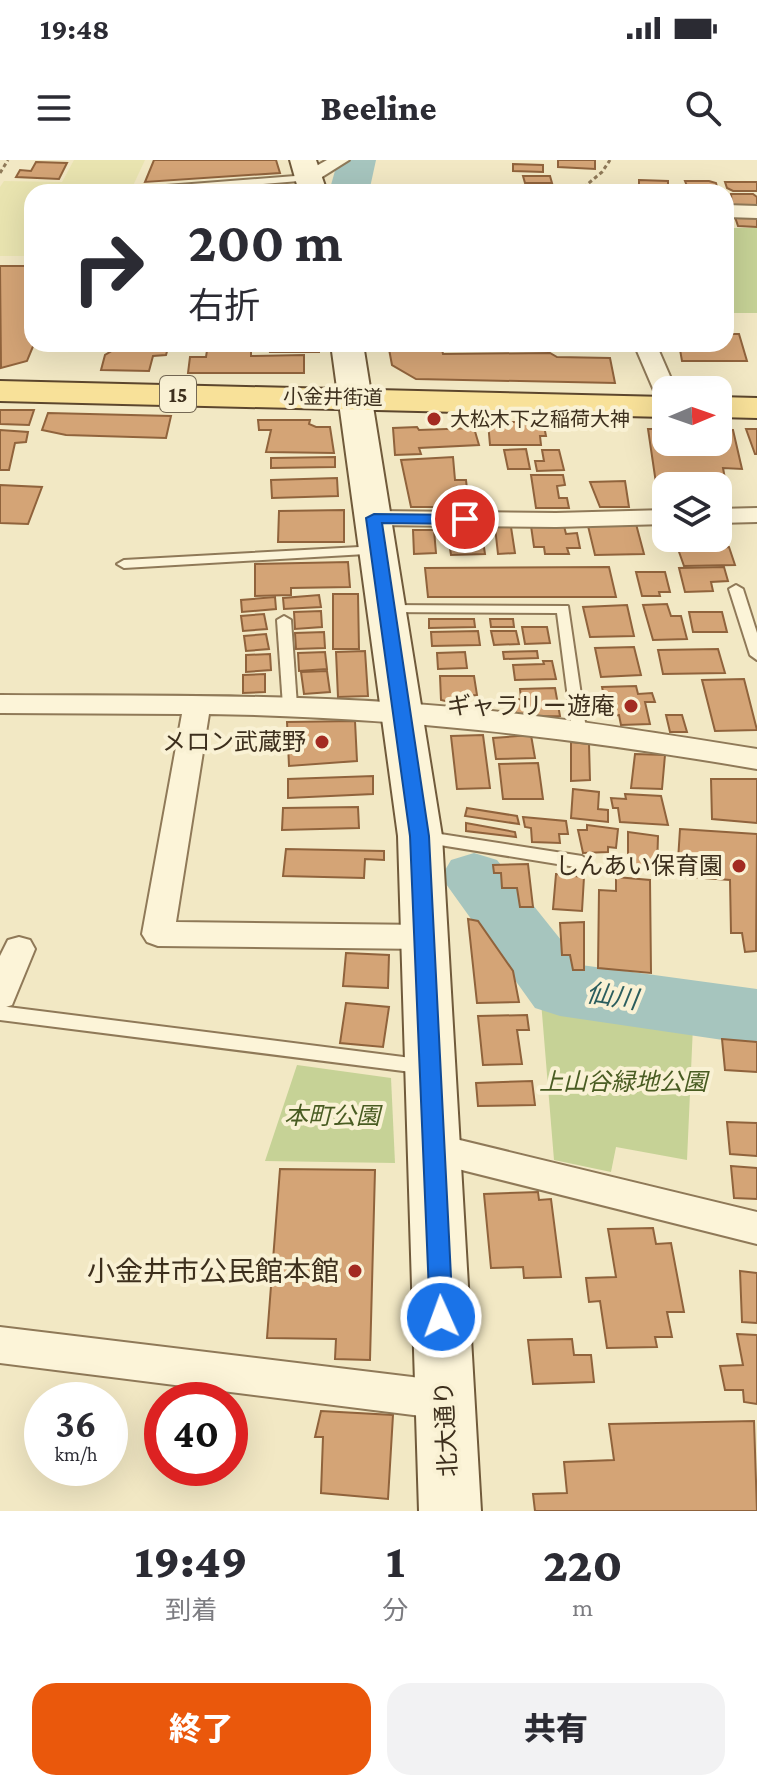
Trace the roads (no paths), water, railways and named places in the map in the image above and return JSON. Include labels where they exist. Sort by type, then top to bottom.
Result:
[{"type":"main road","name":"小金井街道","points":[[0,391],[356,397],[652,407]]},
{"type":"main road","points":[[732,407],[757,408]]},
{"type":"street","points":[[308,177],[340,160]]},
{"type":"street","points":[[734,211],[757,212]]},
{"type":"street","name":"北大通り","points":[[348,352],[420,836],[450,1511]]},
{"type":"street","points":[[648,352],[659,376]]},
{"type":"street","points":[[732,516],[757,515]]},
{"type":"street","points":[[376,534],[556,520],[652,517]]},
{"type":"street","points":[[0,704],[290,706],[402,712],[579,729],[757,759]]},
{"type":"street","points":[[197,705],[158,934],[425,937]]},
{"type":"street","points":[[0,996],[19,949]]},
{"type":"street","points":[[435,1149],[757,1228]]},
{"type":"street","points":[[0,1345],[445,1400]]},
{"type":"lane","points":[[225,184],[308,177]]},
{"type":"lane","points":[[124,564],[376,534]]},
{"type":"lane","points":[[736,589],[757,655]]},
{"type":"lane","points":[[387,609],[563,609],[579,729]]},
{"type":"lane","points":[[284,620],[290,706]]},
{"type":"lane","points":[[420,836],[582,862]]},
{"type":"lane","points":[[0,1013],[431,1067]]},
{"type":"waterway","name":"仙川","points":[[351,184],[357,160]]},
{"type":"waterway","name":"仙川","points":[[474,877],[560,989],[757,1017]]},
{"type":"place","name":"大松木下之稲荷大神","points":[[434,419]]},
{"type":"place","name":"ギャラリー遊庵","points":[[631,706]]},
{"type":"place","name":"メロン武蔵野","points":[[322,742]]},
{"type":"place","name":"しんあい保育園","points":[[739,866]]},
{"type":"place","name":"小金井市公民館本館","points":[[355,1271]]},
{"type":"park label","name":"上山谷緑地公園","points":[[623,1082]]},
{"type":"park label","name":"本町公園","points":[[332,1116]]}]
